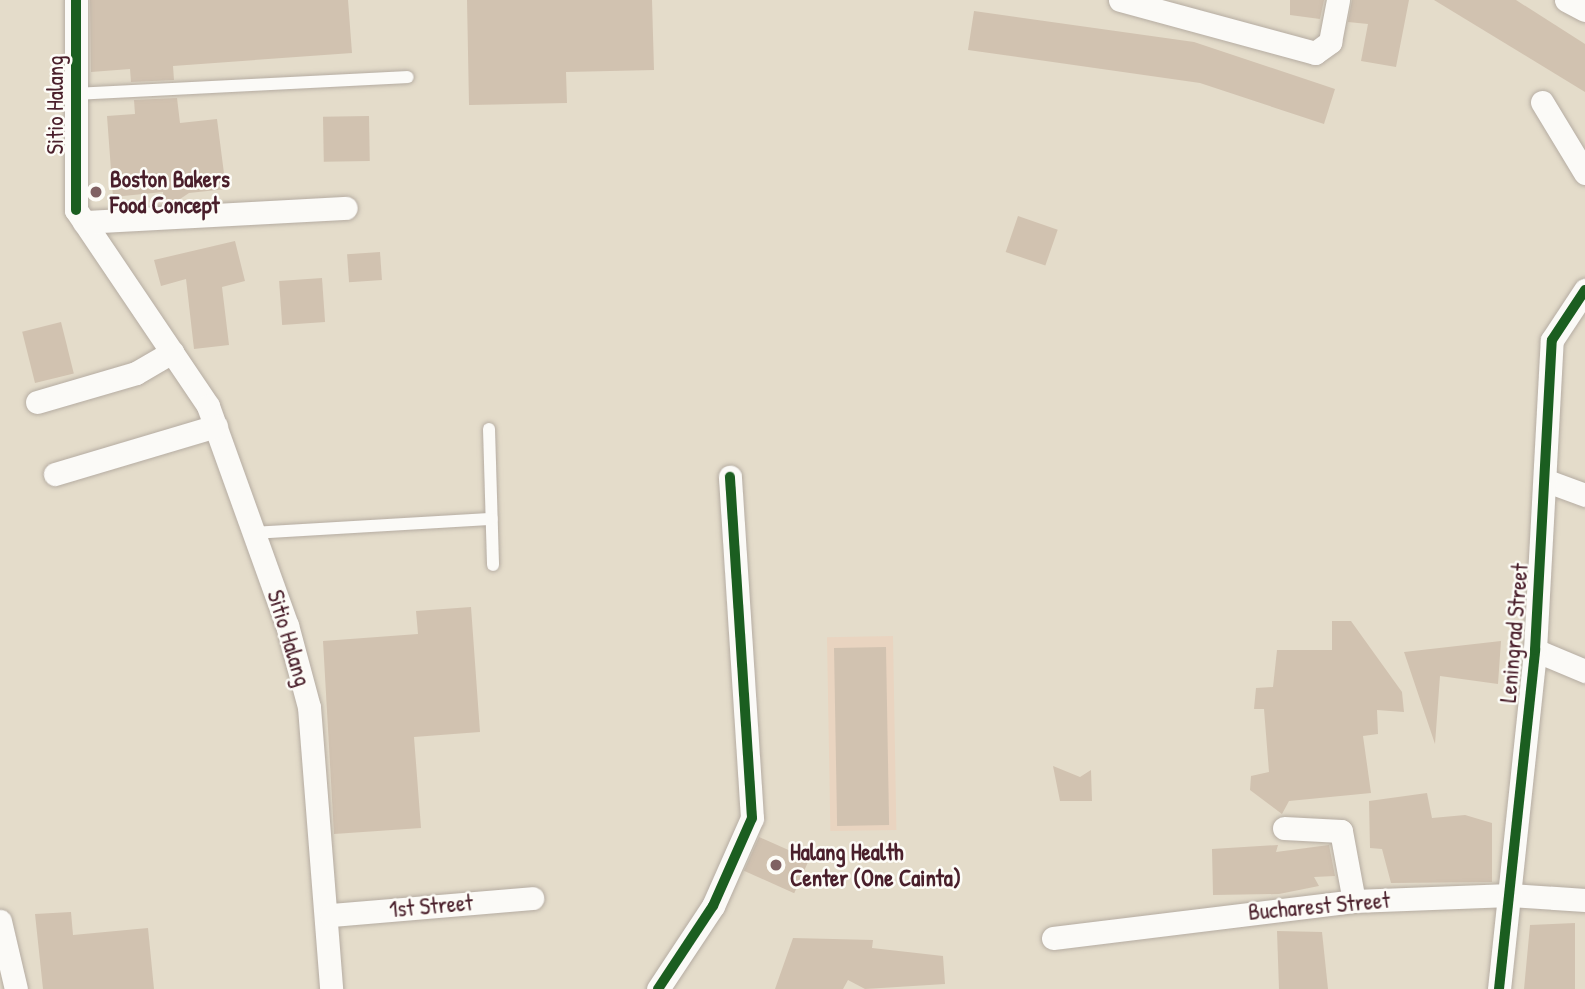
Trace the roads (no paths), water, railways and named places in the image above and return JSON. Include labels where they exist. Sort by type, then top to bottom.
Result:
[{"type":"street","name":"Sitio Halang","points":[[76,0],[76,210],[172,352],[216,426],[254,533],[309,707],[331,915],[331,989]]},
{"type":"street","points":[[1120,0],[1204,9],[1323,51],[1338,0]]},
{"type":"street","points":[[1566,0],[1585,10]]},
{"type":"street","points":[[1542,102],[1585,173]]},
{"type":"street","points":[[84,222],[346,208]]},
{"type":"street","name":"Leningrad Street","points":[[1499,989],[1535,650],[1547,481],[1552,340],[1585,290]]},
{"type":"street","points":[[37,402],[136,373],[172,352]]},
{"type":"street","points":[[55,474],[216,426]]},
{"type":"street","points":[[658,989],[713,906],[752,818],[730,477]]},
{"type":"street","points":[[1547,481],[1585,495]]},
{"type":"street","points":[[1535,650],[1585,671]]},
{"type":"street","points":[[1284,828],[1341,831],[1354,901]]},
{"type":"street","name":"Bucharest Street","points":[[1053,937],[1354,901],[1510,895],[1585,900]]},
{"type":"street","name":"1st Street","points":[[331,915],[532,898]]},
{"type":"street","points":[[0,920],[16,989]]},
{"type":"lane","points":[[75,94],[408,77]]},
{"type":"lane","points":[[489,429],[494,565]]},
{"type":"lane","points":[[254,533],[492,519]]},
{"type":"place","name":"Boston Bakers Food Concept","points":[[96,192]]},
{"type":"place","name":"Halang Health Center (One Cainta)","points":[[776,865]]}]
